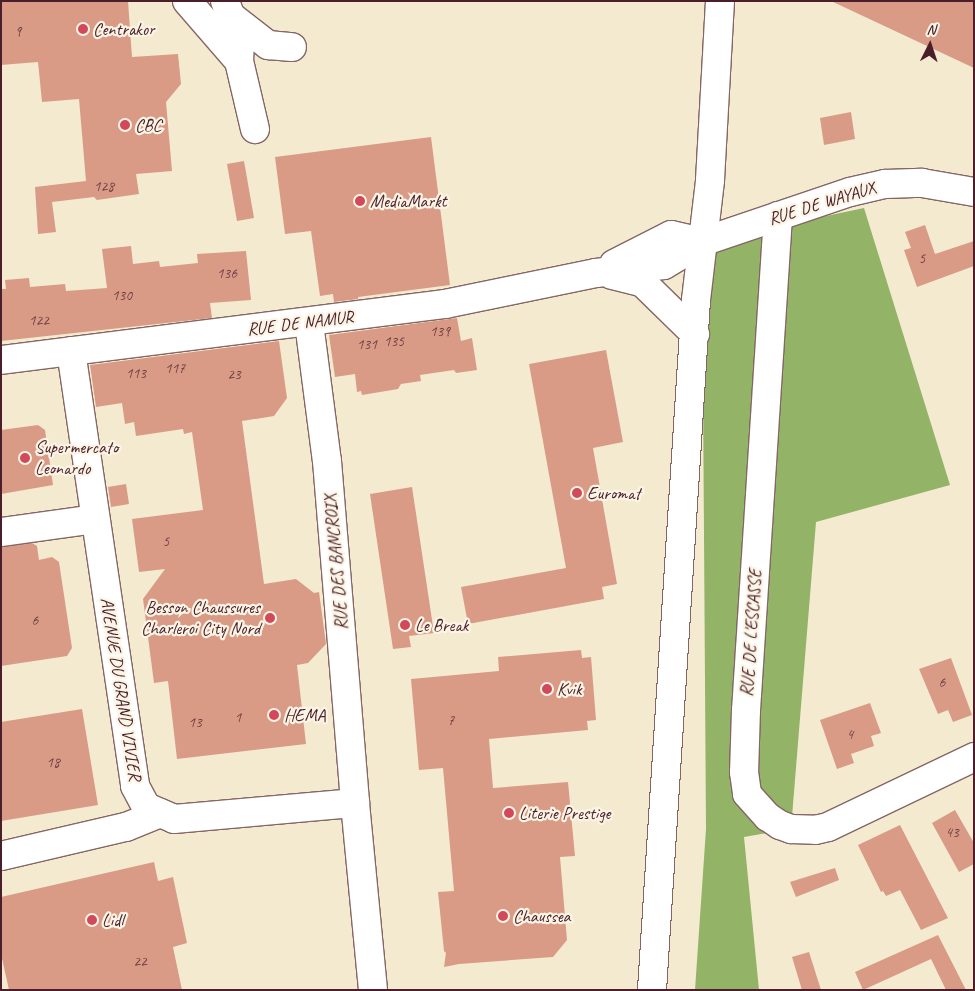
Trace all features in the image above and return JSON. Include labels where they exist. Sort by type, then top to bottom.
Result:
[{"type":"street","points":[[186,1],[239,61]]},
{"type":"street","points":[[652,990],[695,334],[702,242],[710,180],[720,1]]},
{"type":"street","points":[[234,7],[240,42],[239,61],[255,130]]},
{"type":"street","points":[[234,7],[268,45],[292,47]]},
{"type":"street","name":"RUE DE WAYAUX","points":[[702,242],[850,192],[885,184],[922,183],[974,192]]},
{"type":"street","name":"RUE DE L'ESCASSE","points":[[778,216],[746,710],[744,772],[748,794],[763,813],[780,825],[791,829],[815,830],[828,827],[974,757]]},
{"type":"street","points":[[596,273],[672,235],[702,242]]},
{"type":"street","name":"RUE DE NAMUR","points":[[1,360],[309,323],[462,302],[596,273],[643,283],[695,334]]},
{"type":"street","name":"RUE DES BANCROIX","points":[[309,323],[327,461],[355,803]]},
{"type":"street","name":"AVENUE DU GRAND VIVIER","points":[[71,351],[135,786],[146,807],[174,819],[355,803]]},
{"type":"street","points":[[1,532],[95,519]]},
{"type":"street","points":[[355,803],[373,990]]},
{"type":"street","points":[[1,856],[126,827],[160,813]]},
{"type":"green space","points":[[864,208],[950,485],[816,522],[791,829],[744,837],[759,990],[695,990],[706,829],[702,242]]},
{"type":"building","points":[[1,1],[128,1],[132,57],[178,54],[181,84],[166,102],[172,171],[136,174],[139,194],[97,200],[94,197],[52,202],[56,232],[38,234],[35,187],[86,181],[79,99],[42,102],[38,62],[1,65]]},
{"type":"building","points":[[831,1],[974,1],[974,68]]},
{"type":"building","points":[[851,112],[855,139],[824,145],[820,118]]},
{"type":"building","name":"MediaMarkt","points":[[431,137],[450,285],[334,302],[333,294],[320,296],[311,231],[285,234],[275,157]]},
{"type":"building","points":[[244,161],[254,218],[237,221],[227,164]]},
{"type":"building","points":[[925,225],[935,254],[974,241],[974,266],[917,287],[904,250],[911,248],[905,232]]},
{"type":"building","points":[[131,246],[133,264],[159,261],[160,267],[198,263],[197,254],[246,251],[251,300],[210,303],[212,318],[1,341],[1,289],[6,289],[5,280],[29,278],[30,287],[65,284],[66,291],[107,288],[102,249]]},
{"type":"building","points":[[457,318],[461,341],[472,338],[477,370],[456,373],[454,370],[420,375],[421,381],[401,384],[398,389],[362,395],[361,391],[357,392],[355,374],[335,377],[329,335]]},
{"type":"building","points":[[279,341],[287,398],[274,416],[242,421],[264,584],[296,579],[314,593],[319,592],[326,644],[308,663],[297,665],[306,744],[177,759],[168,681],[154,683],[143,599],[165,569],[139,572],[132,519],[203,510],[192,432],[184,434],[183,429],[136,436],[134,422],[125,424],[122,403],[96,407],[90,365]]},
{"type":"building","name":"Euromat","points":[[606,350],[623,442],[593,448],[617,584],[602,587],[604,599],[468,624],[461,587],[566,568],[529,364]]},
{"type":"building","name":"Supermercato Leonardo","points":[[38,425],[45,430],[53,485],[1,494],[1,430]]},
{"type":"building","points":[[126,484],[129,504],[111,507],[108,487]]},
{"type":"building","points":[[412,487],[434,633],[409,636],[411,647],[393,649],[370,494]]},
{"type":"building","points":[[32,543],[37,546],[39,560],[52,557],[59,562],[72,648],[67,656],[1,666],[1,547]]},
{"type":"building","points":[[581,650],[582,658],[591,657],[596,720],[587,721],[588,730],[489,739],[493,788],[568,782],[575,856],[560,857],[567,940],[553,957],[459,964],[444,967],[446,953],[444,951],[438,892],[454,891],[443,768],[419,770],[411,679],[499,671],[498,657]]},
{"type":"building","points":[[951,658],[972,715],[953,722],[948,710],[938,714],[919,669]]},
{"type":"building","points":[[870,703],[881,733],[871,736],[874,746],[851,754],[854,763],[837,769],[820,720]]},
{"type":"building","points":[[82,709],[98,805],[1,821],[1,722]]},
{"type":"building","points":[[955,810],[974,843],[974,864],[959,872],[932,823]]},
{"type":"building","points":[[900,825],[948,918],[921,930],[900,890],[886,896],[883,891],[881,892],[858,845]]},
{"type":"building","name":"Lidl","points":[[154,862],[158,881],[173,877],[187,943],[173,947],[182,990],[9,990],[1,954],[1,897]]},
{"type":"building","points":[[835,868],[839,880],[796,897],[790,882]]},
{"type":"building","points":[[938,935],[966,990],[946,990],[931,959],[863,990],[855,972]]},
{"type":"building","points":[[809,952],[821,990],[802,990],[792,957]]},
{"type":"place","name":"Centrakor","points":[[83,29]]},
{"type":"place","name":"CBC","points":[[125,125]]},
{"type":"place","name":"MediaMarkt","points":[[360,201]]},
{"type":"place","name":"Supermercato Leonardo","points":[[25,458]]},
{"type":"place","name":"Euromat","points":[[577,493]]},
{"type":"place","name":"Besson Chaussures Charleroi City Nord","points":[[270,618]]},
{"type":"place","name":"Le Break","points":[[405,625]]},
{"type":"place","name":"Kvik","points":[[547,689]]},
{"type":"place","name":"HEMA","points":[[274,715]]},
{"type":"place","name":"Literie Prestige","points":[[509,813]]},
{"type":"place","name":"Chaussea","points":[[503,916]]},
{"type":"place","name":"Lidl","points":[[92,920]]}]
